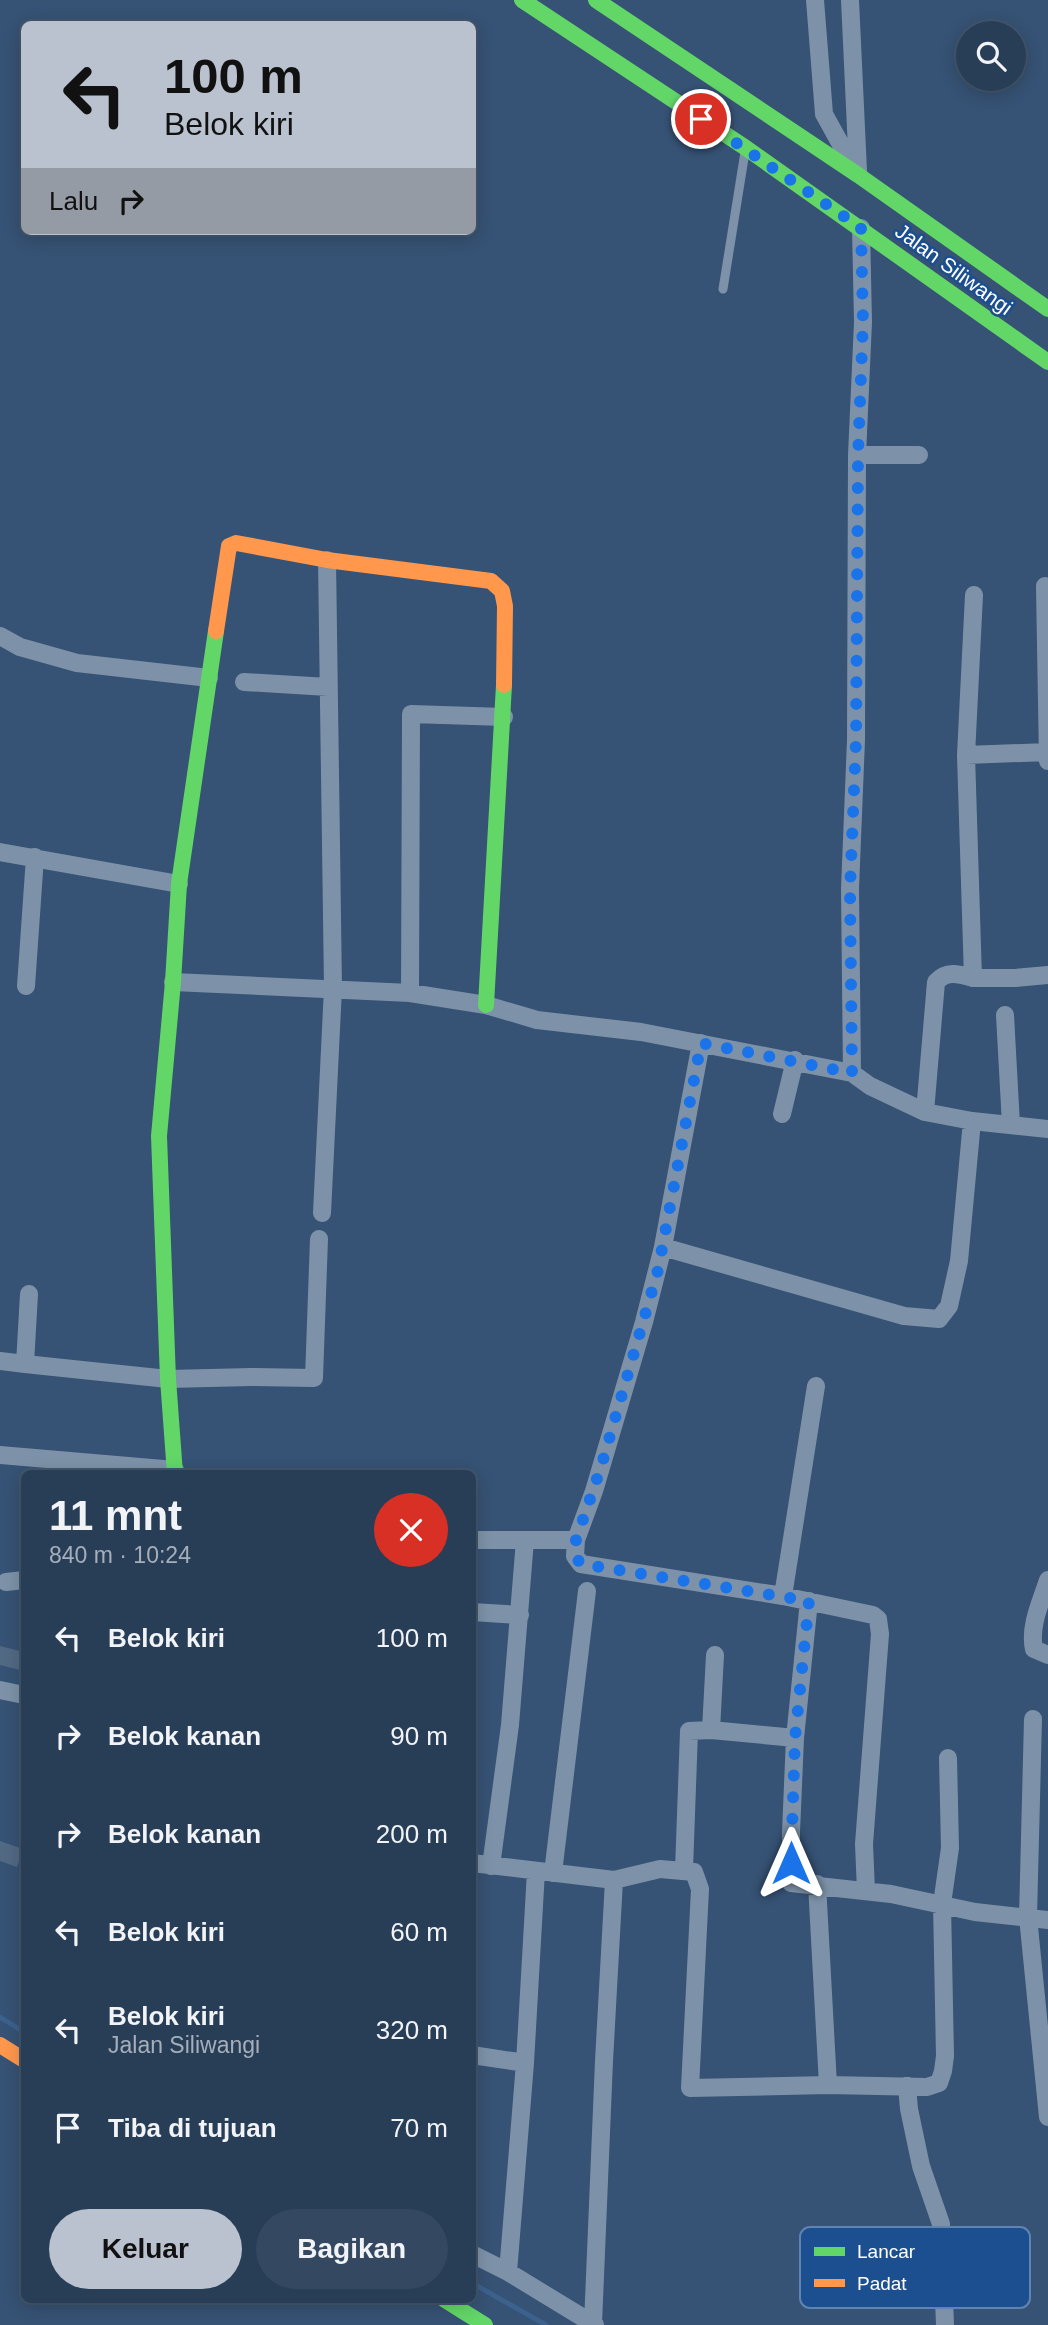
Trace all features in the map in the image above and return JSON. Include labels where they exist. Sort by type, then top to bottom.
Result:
[{"type":"street","name":"Jalan Siliwangi","points":[[522,0],[746,148],[1048,362]]},
{"type":"street","name":"Jalan Siliwangi","points":[[596,0],[858,175],[1048,309]]},
{"type":"street","points":[[815,0],[824,114],[858,175]]},
{"type":"street","points":[[850,0],[858,175]]},
{"type":"street","points":[[852,1073],[850,889],[856,740],[858,456],[863,322],[861,228]]},
{"type":"street","points":[[858,456],[919,455]]},
{"type":"street","points":[[175,1470],[168,1379],[159,1136],[179,884],[229,546],[236,544],[327,560],[491,581],[502,591],[505,606],[503,717],[486,1005]]},
{"type":"street","points":[[322,1213],[332,988],[327,560]]},
{"type":"street","points":[[966,755],[1047,756],[1045,586]]},
{"type":"street","points":[[973,978],[966,755],[975,595]]},
{"type":"street","points":[[0,636],[20,647],[77,663],[209,678]]},
{"type":"street","points":[[244,682],[328,687]]},
{"type":"street","points":[[410,993],[411,713],[503,717]]},
{"type":"street","points":[[0,852],[179,884]]},
{"type":"street","points":[[26,986],[35,857]]},
{"type":"street","points":[[925,1112],[936,982],[942,976],[953,973],[973,978],[1048,975]]},
{"type":"street","points":[[173,982],[410,993],[486,1005],[537,1020],[641,1032],[795,1060],[852,1073],[870,1086],[925,1112],[972,1121],[1048,1129]]},
{"type":"street","points":[[1005,1015],[1010,1125]]},
{"type":"street","points":[[701,1043],[663,1247],[640,1335],[576,1540],[575,1556],[581,1564],[783,1596],[873,1615],[879,1624],[864,1844],[866,1891]]},
{"type":"street","points":[[782,1114],[795,1060]]},
{"type":"street","points":[[663,1247],[904,1316],[939,1319],[949,1306],[958,1261],[972,1121]]},
{"type":"street","points":[[0,1361],[168,1379],[314,1378],[319,1239]]},
{"type":"street","points":[[26,1364],[29,1294]]},
{"type":"street","points":[[783,1596],[816,1386]]},
{"type":"street","points":[[0,1455],[154,1470]]},
{"type":"street","points":[[476,1540],[576,1540]]},
{"type":"street","points":[[491,1866],[510,1725],[525,1540]]},
{"type":"street","points":[[1048,1580],[1032,1629],[1032,1642],[1034,1649],[1048,1655]]},
{"type":"street","points":[[508,2272],[525,2063],[545,1872],[587,1591]]},
{"type":"street","points":[[809,1601],[795,1738],[791,1883],[866,1891],[975,1912],[1048,1920]]},
{"type":"street","points":[[476,1612],[520,1615]]},
{"type":"street","points":[[711,1730],[715,1656]]},
{"type":"street","points":[[0,1690],[21,1694]]},
{"type":"street","points":[[1033,1719],[1028,1917],[1048,2117]]},
{"type":"street","points":[[684,1870],[689,1731],[711,1730],[795,1738]]},
{"type":"street","points":[[476,1864],[614,1880],[660,1869],[694,1872],[700,1889],[690,2088],[828,2085],[926,2087],[939,2083],[945,2056],[942,1904],[950,1848],[948,1758]]},
{"type":"street","points":[[476,2256],[508,2272],[594,2324],[603,2073],[614,1880]]},
{"type":"street","points":[[817,1884],[828,2085]]},
{"type":"street","points":[[0,2045],[21,2058]]},
{"type":"street","points":[[476,2056],[525,2063]]},
{"type":"street","points":[[907,2086],[921,2166],[940,2227]]},
{"type":"street","points":[[450,2303],[483,2324]]},
{"type":"lane","points":[[723,289],[746,148]]},
{"type":"building","points":[[0,1646],[21,1651],[21,1670],[0,1665]]},
{"type":"building","points":[[0,1841],[21,1848],[17,1867],[0,1861]]},
{"type":"waterway","points":[[0,2017],[21,2030]]},
{"type":"waterway","points":[[476,2285],[546,2325]]},
{"type":"traffic: fast","points":[[522,0],[746,148],[1048,362]]},
{"type":"traffic: fast","points":[[596,0],[858,175],[1048,309]]},
{"type":"traffic: fast","points":[[175,1470],[168,1379],[159,1136],[179,884],[216,631]]},
{"type":"traffic: fast","points":[[486,1005],[504,685]]},
{"type":"traffic: fast","points":[[450,2303],[485,2325]]},
{"type":"traffic: slow","points":[[216,631],[229,546],[236,543],[327,560],[491,581],[502,591],[505,606],[504,685]]},
{"type":"traffic: slow","points":[[0,2045],[21,2058]]},
{"type":"route","points":[[701,119],[861,228],[863,322],[858,456],[856,740],[850,889],[852,1073],[701,1043],[658,1270],[594,1491],[576,1540],[575,1556],[581,1564],[809,1601],[795,1738],[791,1863]]}]
